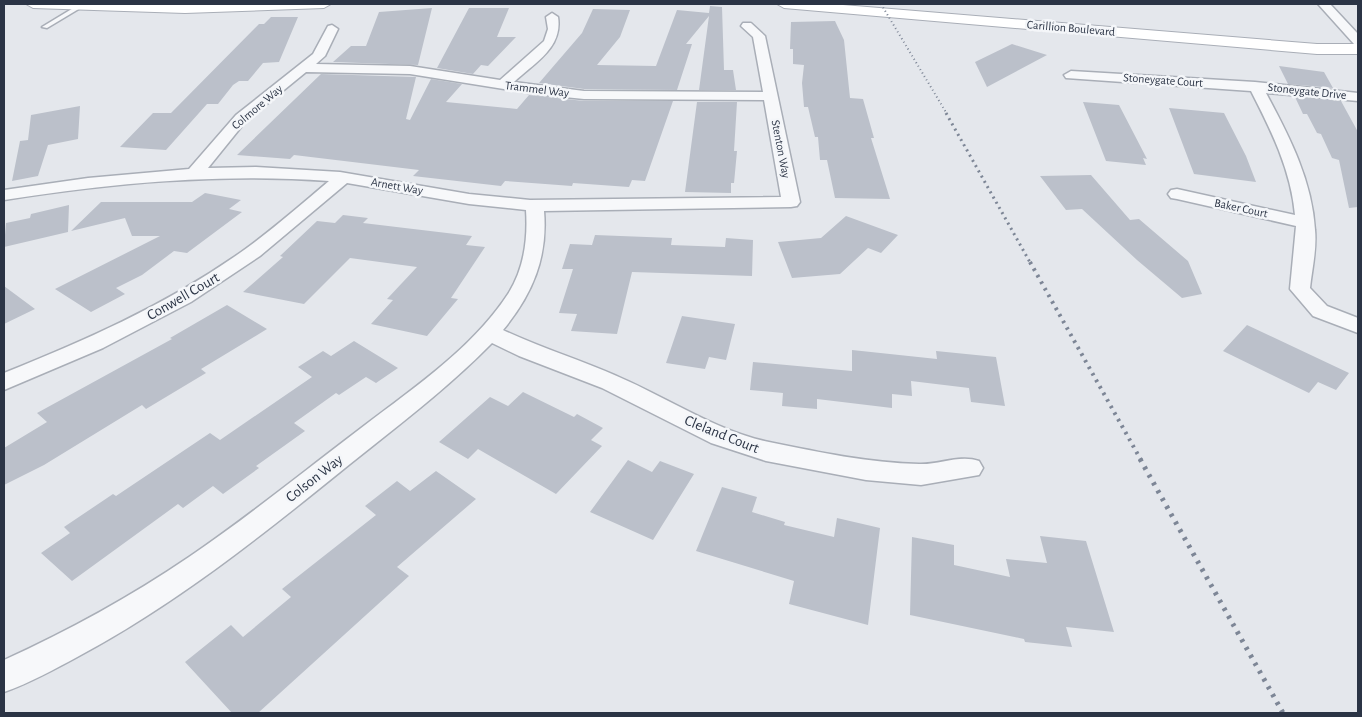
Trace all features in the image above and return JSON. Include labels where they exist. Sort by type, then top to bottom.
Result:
[{"type":"street","points":[[33,4],[186,9],[324,4]]},
{"type":"street","name":"Carillion Boulevard","points":[[784,4],[1317,49],[1358,48]]},
{"type":"street","name":"Carillion Boulevard","points":[[889,4],[1296,39],[1358,48]]},
{"type":"street","points":[[1324,4],[1358,41]]},
{"type":"street","points":[[503,85],[550,42],[554,29],[552,17]]},
{"type":"street","name":"Stenton Way","points":[[747,26],[760,36],[791,202]]},
{"type":"street","name":"Colmore Way","points":[[194,174],[241,118],[318,56],[332,29]]},
{"type":"street","name":"Trammel Way","points":[[305,68],[410,70],[559,93],[610,96],[771,96]]},
{"type":"street","name":"Stoneygate Court","points":[[1070,75],[1255,86]]},
{"type":"street","points":[[1255,86],[1291,155],[1302,191],[1306,229],[1300,290],[1320,311],[1358,326]]},
{"type":"street","name":"Stoneygate Drive","points":[[1255,86],[1358,96]]},
{"type":"street","name":"Arnett Way","points":[[4,195],[87,182],[194,174],[268,173],[343,178],[394,184],[473,200],[535,205],[791,202]]},
{"type":"street","name":"Conwell Court","points":[[4,382],[114,334],[204,285],[266,243],[343,178]]},
{"type":"street","name":"Baker Court","points":[[1177,194],[1304,222]]},
{"type":"street","name":"Colson Way","points":[[4,676],[40,660],[135,608],[198,568],[450,370],[490,332],[517,296],[530,268],[537,231],[535,205]]},
{"type":"street","name":"Cleland Court","points":[[490,332],[527,351],[610,382],[720,436],[766,452],[866,470],[921,475],[970,468]]},
{"type":"lane","points":[[45,28],[80,6]]},
{"type":"building","points":[[710,6],[722,7],[724,70],[733,70],[736,90],[699,90],[709,16],[686,44],[692,44],[677,90],[584,89],[539,83],[582,33],[593,9],[630,10],[620,37],[597,65],[656,66],[677,10],[709,13]]},
{"type":"building","points":[[432,8],[418,65],[333,62],[351,46],[366,46],[379,12]]},
{"type":"building","points":[[469,8],[509,8],[497,37],[516,37],[488,66],[481,65],[473,74],[437,68]]},
{"type":"building","points":[[271,17],[298,17],[279,62],[263,63],[248,81],[239,81],[233,85],[218,104],[207,104],[166,150],[120,147],[153,113],[171,113],[259,24],[264,24]]},
{"type":"building","points":[[835,21],[844,40],[850,98],[863,99],[874,138],[871,138],[890,199],[835,198],[827,160],[820,160],[818,137],[815,137],[808,107],[804,107],[802,83],[804,65],[793,64],[793,49],[790,49],[791,22]]},
{"type":"building","points":[[1012,44],[1047,55],[987,87],[975,62]]},
{"type":"building","points":[[1279,66],[1324,72],[1333,88],[1288,84]]},
{"type":"building","points":[[321,74],[416,77],[406,119],[410,120],[431,79],[462,84],[446,102],[517,109],[529,95],[584,101],[673,101],[645,181],[632,180],[629,187],[573,183],[572,186],[505,181],[501,186],[413,176],[419,170],[294,155],[290,159],[237,155]]},
{"type":"building","points":[[1295,97],[1341,101],[1358,132],[1358,207],[1349,208],[1339,160],[1332,158],[1321,134],[1317,133],[1307,114],[1303,114]]},
{"type":"building","points":[[697,102],[737,102],[734,151],[737,151],[734,183],[731,183],[731,193],[685,192]]},
{"type":"building","points":[[1083,102],[1119,105],[1147,159],[1143,158],[1146,165],[1106,161]]},
{"type":"building","points":[[80,106],[78,139],[48,145],[38,176],[12,181],[20,141],[28,140],[31,115]]},
{"type":"building","points":[[1169,108],[1224,113],[1246,156],[1256,182],[1194,174]]},
{"type":"building","points":[[1091,175],[1130,220],[1139,219],[1188,261],[1202,294],[1182,298],[1137,260],[1082,209],[1066,210],[1040,176]]},
{"type":"building","points":[[205,193],[241,200],[229,209],[242,212],[187,253],[174,251],[142,275],[116,288],[125,294],[91,312],[55,289],[160,236],[132,236],[125,218],[71,231],[101,202],[192,202]]},
{"type":"building","points":[[69,205],[68,232],[4,247],[6,223],[30,218],[31,214]]},
{"type":"building","points":[[343,215],[368,218],[363,223],[472,236],[466,245],[485,247],[451,298],[458,299],[427,336],[371,324],[393,300],[387,299],[417,267],[350,258],[304,304],[243,292],[283,257],[280,256],[317,221],[335,223]]},
{"type":"building","points":[[846,216],[898,235],[881,253],[868,248],[840,274],[792,278],[778,242],[821,238]]},
{"type":"building","points":[[595,235],[672,238],[671,245],[725,247],[726,238],[753,240],[752,276],[632,272],[617,334],[571,331],[577,314],[559,313],[573,269],[562,269],[570,244],[592,245]]},
{"type":"building","points":[[4,286],[35,309],[4,324]]},
{"type":"building","points":[[227,305],[267,329],[201,369],[206,373],[146,409],[142,405],[44,465],[4,485],[4,448],[47,422],[37,413],[172,339],[170,338]]},
{"type":"building","points":[[682,316],[735,324],[726,360],[709,357],[705,369],[666,363]]},
{"type":"building","points":[[1247,325],[1349,373],[1336,390],[1318,382],[1309,393],[1223,351]]},
{"type":"building","points":[[354,341],[398,368],[376,383],[366,377],[339,395],[336,393],[294,423],[305,431],[256,466],[259,468],[223,494],[213,486],[183,508],[178,504],[72,581],[41,553],[70,533],[64,527],[113,494],[116,496],[210,433],[220,440],[312,377],[298,367],[323,351],[331,356]]},
{"type":"building","points":[[852,350],[937,359],[936,351],[996,357],[1005,406],[971,402],[969,388],[911,381],[912,396],[892,394],[892,408],[817,399],[817,409],[782,406],[783,393],[750,390],[753,362],[852,371]]},
{"type":"building","points":[[523,392],[574,417],[577,414],[603,428],[591,440],[602,446],[556,494],[478,449],[468,459],[439,442],[490,397],[508,406]]},
{"type":"building","points":[[628,460],[652,472],[660,461],[694,474],[653,540],[590,512]]},
{"type":"building","points":[[436,471],[476,499],[397,567],[409,576],[258,713],[232,713],[185,662],[231,625],[243,637],[291,597],[282,589],[376,515],[365,506],[397,481],[410,491]]},
{"type":"building","points":[[722,487],[757,497],[752,512],[785,522],[784,525],[834,537],[837,518],[880,528],[868,625],[789,604],[794,581],[696,551]]},
{"type":"building","points":[[1040,536],[1086,541],[1114,632],[1066,627],[1072,647],[1025,642],[1024,639],[910,615],[912,537],[954,545],[954,565],[1010,577],[1006,559],[1047,563]]},
{"type":"railway","points":[[881,4],[947,114]]},
{"type":"railway","points":[[946,113],[1031,264]]},
{"type":"railway","points":[[1030,262],[1141,460]]},
{"type":"railway","points":[[1140,459],[1283,713]]}]
